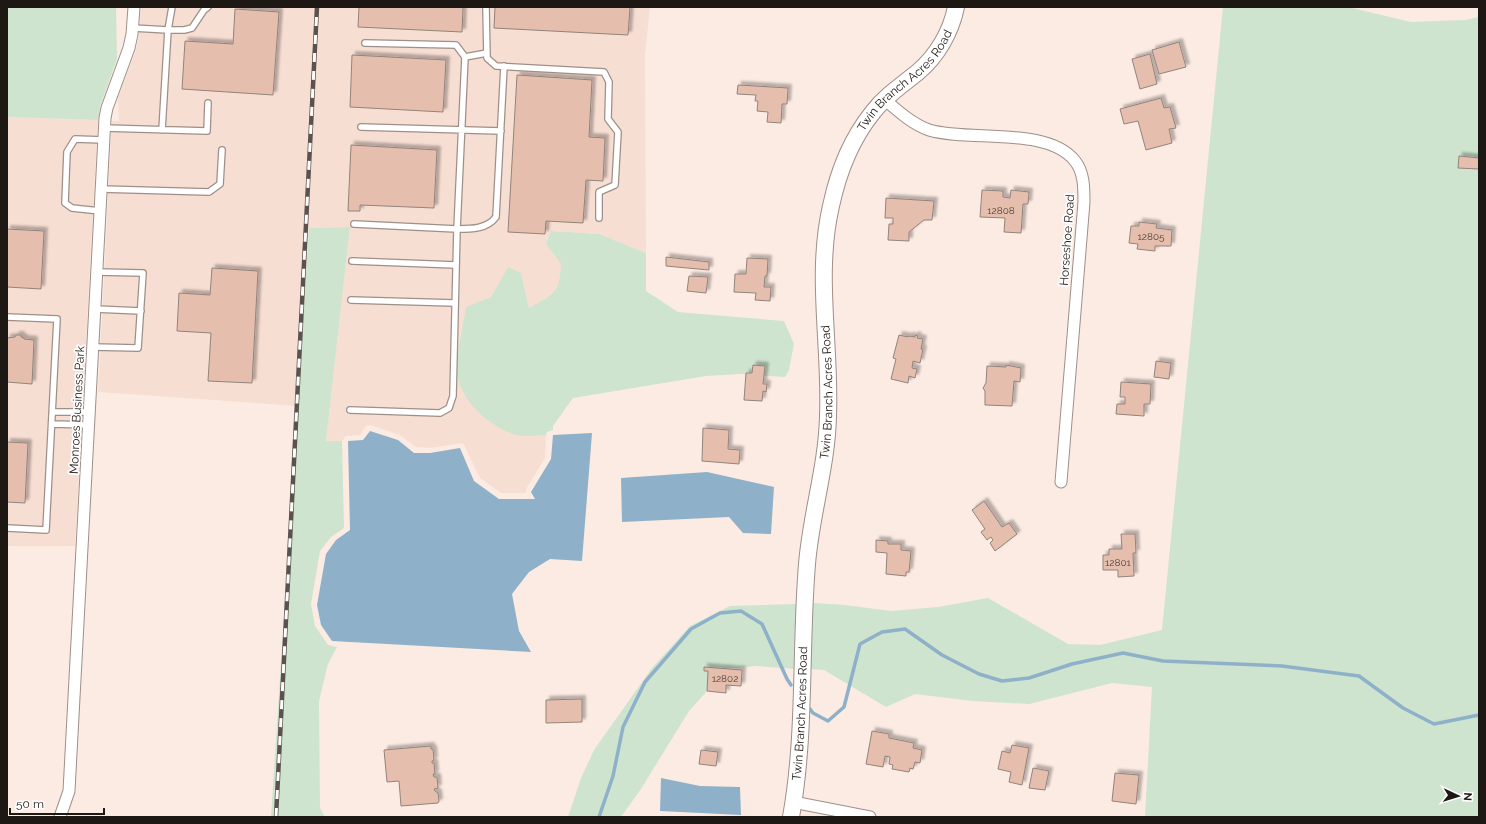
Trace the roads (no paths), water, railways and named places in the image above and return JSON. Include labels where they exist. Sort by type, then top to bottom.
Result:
[{"type":"street","name":"Monroes Business Park","points":[[60,817],[69,791],[104,128],[107,108],[129,48],[133,28],[134,7]]},
{"type":"street","name":"Twin Branch Acres Road","points":[[792,809],[798,750],[807,563],[828,433],[824,278],[827,226],[838,183],[854,142],[873,112],[884,99],[930,61],[947,34],[956,7]]},
{"type":"street","name":"Horseshoe Road","points":[[884,99],[918,125],[929,130],[945,133],[1034,140],[1058,148],[1076,162],[1084,186],[1084,202],[1061,482]]},
{"type":"street","points":[[792,809],[870,817]]},
{"type":"lane","points":[[162,130],[168,30],[172,7]]},
{"type":"lane","points":[[133,28],[168,30],[184,30],[192,28],[204,10],[208,7]]},
{"type":"lane","points":[[486,7],[487,58],[496,66],[604,72],[609,82],[608,119],[618,132],[615,185],[599,192],[599,218]]},
{"type":"lane","points":[[350,410],[440,413],[449,408],[453,396],[457,229],[465,57],[456,45],[365,43]]},
{"type":"lane","points":[[465,57],[487,53]]},
{"type":"lane","points":[[354,224],[472,229],[490,224],[496,217],[504,66]]},
{"type":"lane","points":[[104,128],[207,131],[208,103]]},
{"type":"lane","points":[[361,127],[500,131]]},
{"type":"lane","points":[[100,211],[72,208],[65,203],[67,152],[75,139],[104,140]]},
{"type":"lane","points":[[101,189],[209,192],[220,184],[222,150]]},
{"type":"lane","points":[[352,261],[456,265]]},
{"type":"lane","points":[[93,347],[138,348],[141,311],[143,273],[97,272]]},
{"type":"lane","points":[[351,300],[455,303]]},
{"type":"lane","points":[[95,310],[141,311]]},
{"type":"lane","points":[[7,317],[57,319],[46,530],[7,528]]},
{"type":"lane","points":[[53,412],[90,412]]},
{"type":"lane","points":[[52,424],[89,425]]},
{"type":"water","points":[[370,431],[398,440],[414,453],[430,453],[460,448],[474,481],[499,499],[535,499],[531,492],[551,459],[553,435],[592,433],[582,561],[550,559],[529,572],[512,594],[519,631],[531,652],[332,641],[321,625],[317,605],[326,554],[336,540],[350,530],[348,441],[363,440]]},
{"type":"water","points":[[707,472],[774,487],[771,534],[743,533],[729,517],[622,522],[621,478]]},
{"type":"water","points":[[661,778],[700,786],[740,787],[741,815],[660,811]]},
{"type":"waterway","points":[[599,817],[613,776],[623,727],[645,682],[691,629],[720,613],[741,611],[762,624],[791,685]]},
{"type":"waterway","points":[[810,709],[813,713],[828,721],[844,707],[860,644],[882,632],[905,629],[942,655],[979,674],[1002,681],[1029,678],[1072,664],[1123,653],[1163,661],[1282,666],[1359,676],[1403,708],[1434,724],[1479,715]]},
{"type":"railway","points":[[276,817],[317,7]]}]
